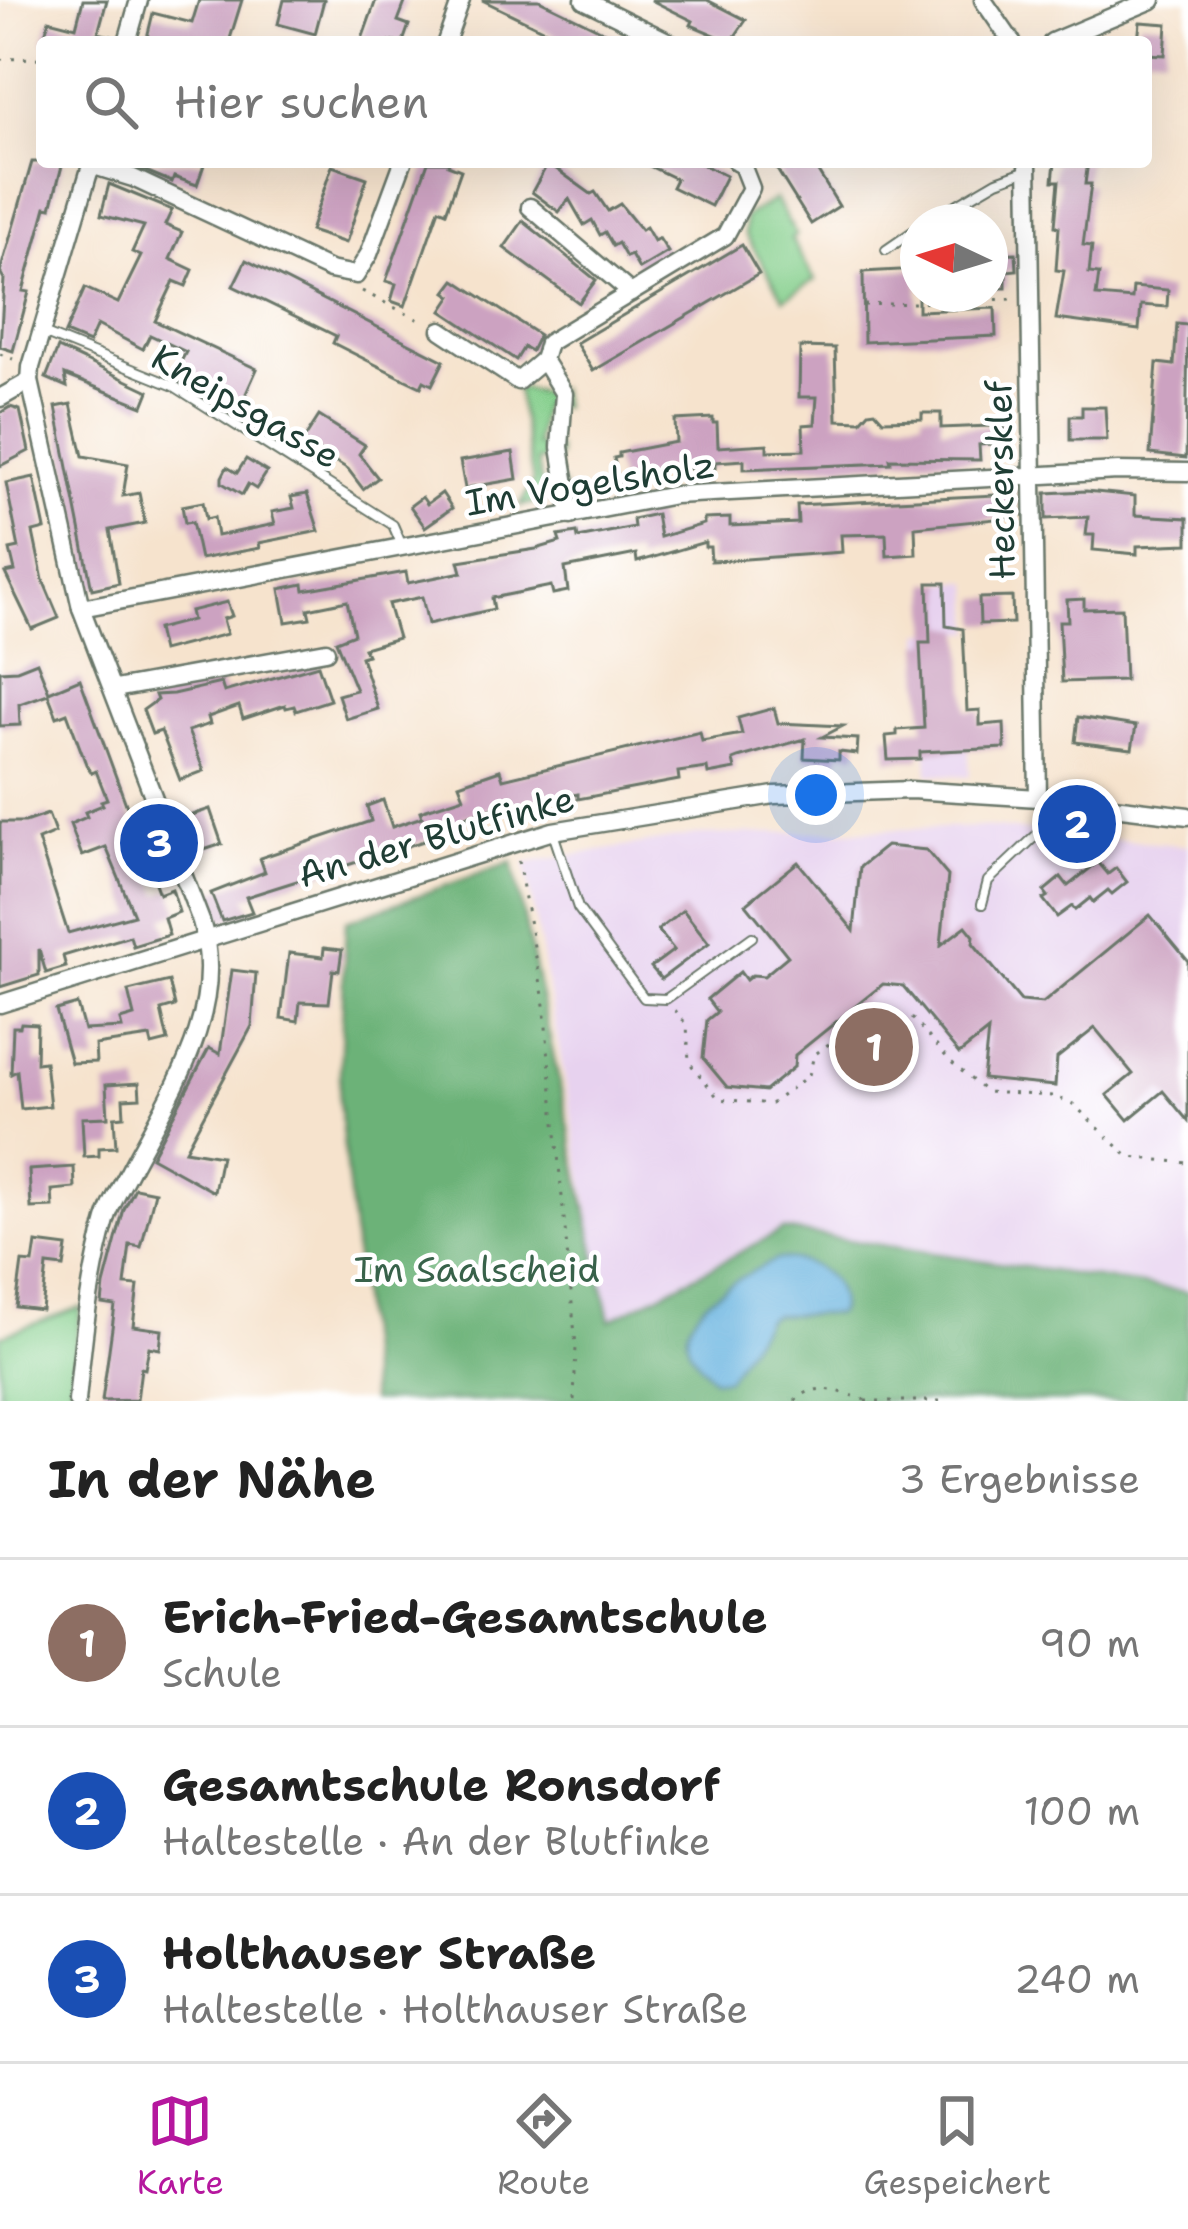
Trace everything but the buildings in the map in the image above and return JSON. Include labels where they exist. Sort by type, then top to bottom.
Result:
[{"type":"street","points":[[129,36],[139,0]]},
{"type":"street","points":[[448,36],[461,0]]},
{"type":"street","points":[[584,0],[657,36]]},
{"type":"street","points":[[982,0],[1008,36]]},
{"type":"street","points":[[1066,36],[1152,0]]},
{"type":"street","points":[[77,1401],[86,1318],[107,1215],[192,1051],[204,1012],[207,939],[81,608],[31,374],[91,168]]},
{"type":"street","points":[[104,168],[344,275],[356,275],[363,268],[401,168]]},
{"type":"street","points":[[441,330],[518,381],[543,360],[548,343],[725,236],[752,188],[743,168]]},
{"type":"street","name":"Heckersklef","points":[[1028,168],[1038,798]]},
{"type":"street","points":[[530,207],[632,293]]},
{"type":"street","points":[[543,360],[564,394],[560,447],[571,516]]},
{"type":"street","points":[[0,398],[31,374]]},
{"type":"street","name":"Im Vogelsholz","points":[[81,608],[675,495],[1118,471],[1188,472]]},
{"type":"street","points":[[115,689],[326,651]]},
{"type":"street","name":"An der Blutfinke","points":[[0,1004],[553,831],[774,794],[911,790],[1038,798],[1188,817]]},
{"type":"lane","points":[[958,204],[1024,168]]},
{"type":"lane","points":[[886,250],[900,240]]},
{"type":"lane","name":"Kneipsgasse","points":[[43,333],[174,386],[393,526],[403,549]]},
{"type":"lane","points":[[982,904],[988,880],[1046,827]]},
{"type":"lane","points":[[553,831],[578,908],[637,992],[650,1000],[666,999],[752,937]]},
{"type":"path","points":[[0,59],[36,58]]},
{"type":"path","points":[[344,275],[366,294],[441,330]]},
{"type":"path","points":[[864,305],[1030,298]]},
{"type":"path","points":[[514,843],[542,995],[576,1346],[574,1401]]},
{"type":"path","points":[[666,999],[687,1025],[688,1061],[719,1100],[771,1104],[809,1075],[814,1055],[869,1014],[913,1019],[950,1061],[986,1091],[1054,1096],[1073,1104],[1129,1157],[1188,1163]]},
{"type":"path","points":[[795,1401],[823,1387],[866,1401],[947,1401]]},
{"type":"shaded area","points":[[971,582],[973,632],[962,633],[970,776],[928,774],[921,633],[930,632],[928,583]]},
{"type":"shaded area","points":[[984,827],[1188,846],[1188,1292],[783,1230],[609,1321],[525,863],[696,835]]},
{"type":"green space","points":[[775,199],[815,280],[784,299],[745,234],[745,217]]},
{"type":"green space","points":[[511,386],[554,395],[559,389],[562,407],[542,405],[536,445],[558,448],[559,457],[537,461],[542,488],[563,484],[565,496],[520,506],[533,481],[517,390]]},
{"type":"green space","name":"Im Saalscheid","points":[[512,862],[610,1320],[783,1230],[1188,1292],[1188,1401],[371,1401],[339,1101],[346,921]]},
{"type":"green space","points":[[81,1307],[69,1401],[0,1401],[0,1336]]},
{"type":"water","points":[[778,1259],[801,1261],[821,1271],[835,1286],[840,1309],[836,1314],[766,1319],[727,1379],[713,1379],[689,1348],[692,1319],[717,1293]]},
{"type":"place","name":"Gesamtschule Ronsdorf","points":[[1077,824]]},
{"type":"place","name":"Holthauser Straße","points":[[159,843]]},
{"type":"place","name":"Erich-Fried-Gesamtschule","points":[[874,1047]]}]
